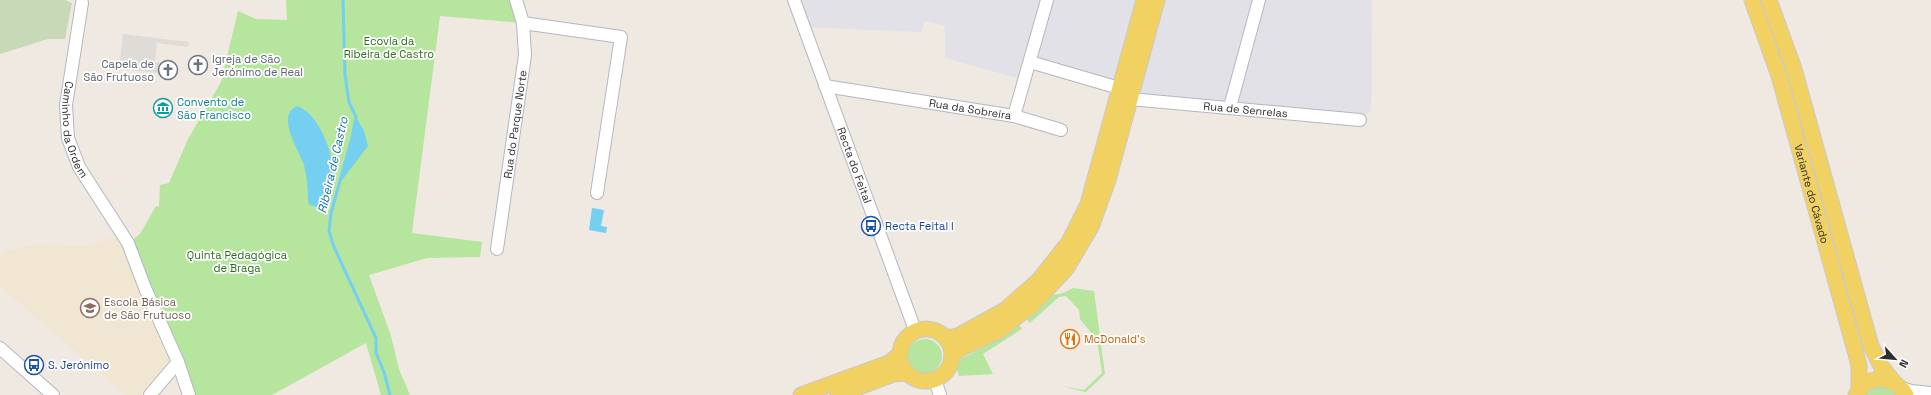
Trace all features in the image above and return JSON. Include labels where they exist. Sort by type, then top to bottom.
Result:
[{"type":"main road","points":[[946,337],[949,342],[952,355],[948,370],[935,380],[920,381],[906,373],[900,362],[899,355],[904,340],[915,330],[932,329],[946,337],[956,337],[1005,310],[1039,280],[1069,242],[1088,204],[1118,88],[1144,0]]},
{"type":"main road","points":[[952,355],[962,348],[1000,330],[1032,305],[1066,269],[1090,227],[1108,180],[1157,0]]},
{"type":"main road","name":"Variante do Cávado","points":[[1752,0],[1779,76],[1859,365],[1857,393]]},
{"type":"main road","name":"Variante do Cávado","points":[[1769,0],[1794,69],[1871,346],[1881,366],[1900,388]]},
{"type":"main road","points":[[801,395],[889,363],[899,355]]},
{"type":"main road","points":[[838,395],[893,374],[906,373]]},
{"type":"main road","name":"Variante do Cávado","points":[[1857,393],[1864,385],[1878,379],[1900,388]]},
{"type":"street","name":"Rua do Parque Norte","points":[[497,249],[525,55],[523,23],[516,0]]},
{"type":"street","name":"Recta do Feital","points":[[794,0],[915,330]]},
{"type":"street","name":"Rua da Sobreira","points":[[825,86],[1014,116],[1047,0]]},
{"type":"street","points":[[1230,107],[1259,0]]},
{"type":"street","name":"Caminho da Ordem","points":[[82,1],[66,105],[68,138],[78,167],[128,243],[145,288],[178,362],[189,395]]},
{"type":"street","points":[[523,23],[621,37],[597,193]]},
{"type":"street","points":[[1030,62],[1118,88]]},
{"type":"street","name":"Rua de Senrelas","points":[[1130,99],[1360,120]]},
{"type":"street","points":[[1014,116],[1061,130]]},
{"type":"street","points":[[0,348],[53,395]]},
{"type":"street","points":[[150,395],[178,362]]},
{"type":"street","points":[[935,380],[940,395]]},
{"type":"street","points":[[1900,388],[1911,391],[1931,393]]},
{"type":"shaded area","points":[[794,0],[1144,0],[1119,88],[1030,62],[1024,80],[945,58],[945,26],[925,21],[921,32],[804,27]]},
{"type":"shaded area","points":[[1157,0],[1372,0],[1371,110],[1360,120],[1130,99]]},
{"type":"shaded area","points":[[123,34],[189,42],[188,47],[157,43],[155,62],[164,63],[164,65],[159,65],[158,73],[119,69]]},
{"type":"shaded area","name":"Escola Básica de São Frutuoso","points":[[123,235],[178,362],[150,395],[126,395],[0,286],[0,255],[10,250],[35,244],[82,246]]},
{"type":"green space","points":[[0,0],[65,0],[72,3],[65,39],[48,39],[0,54]]},
{"type":"green space","name":"Quinta Pedagógica de Braga","points":[[286,0],[516,0],[523,23],[440,16],[412,233],[482,242],[480,257],[427,258],[369,275],[391,336],[399,369],[410,395],[381,395],[366,343],[272,395],[189,395],[128,243],[140,234],[156,206],[159,207],[160,185],[169,183],[188,139],[221,82],[238,11],[256,19],[287,20]]},
{"type":"green space","points":[[1073,288],[1094,291],[1105,374],[1086,392],[1060,386],[1084,390],[1102,373],[1097,340],[1080,319],[1079,310],[1066,296],[1059,297],[1030,323],[1027,320],[1053,295],[1063,293]]},
{"type":"green space","points":[[1019,325],[1022,329],[983,354],[993,374],[959,376],[956,367],[961,359],[997,340]]},
{"type":"green space","points":[[922,339],[928,339],[932,340],[939,346],[942,356],[941,363],[935,370],[928,373],[922,373],[918,372],[911,366],[908,359],[908,353],[909,349],[915,342]]},
{"type":"green space","points":[[1886,385],[1900,395],[1862,395],[1867,389]]},
{"type":"water","points":[[297,106],[305,110],[319,126],[328,147],[333,168],[333,177],[330,189],[317,207],[310,205],[308,202],[304,165],[290,134],[288,125],[288,117],[291,111]]},
{"type":"water","points":[[356,117],[364,131],[368,146],[339,184],[352,138]]},
{"type":"water","points":[[592,208],[604,210],[601,226],[607,227],[606,233],[589,230]]},
{"type":"waterway","name":"Ribeira de Castro","points":[[343,0],[345,75],[349,102],[356,117],[352,138],[331,213],[329,231],[334,247],[376,338],[376,353],[384,372],[390,395]]},
{"type":"place","name":"Igreja de São Jerónimo de Real","points":[[198,65]]},
{"type":"place","name":"Capela de São Frutuoso","points":[[168,70]]},
{"type":"place","name":"Convento de São Francisco","points":[[163,108]]},
{"type":"place","name":"Recta Feital I","points":[[871,226]]},
{"type":"place","name":"Escola Básica de São Frutuoso","points":[[90,308]]},
{"type":"place","name":"McDonald's","points":[[1070,339]]},
{"type":"place","name":"S. Jerónimo","points":[[34,365]]},
{"type":"park label","name":"Ecovia da Ribeira de Castro","points":[[389,47]]}]
